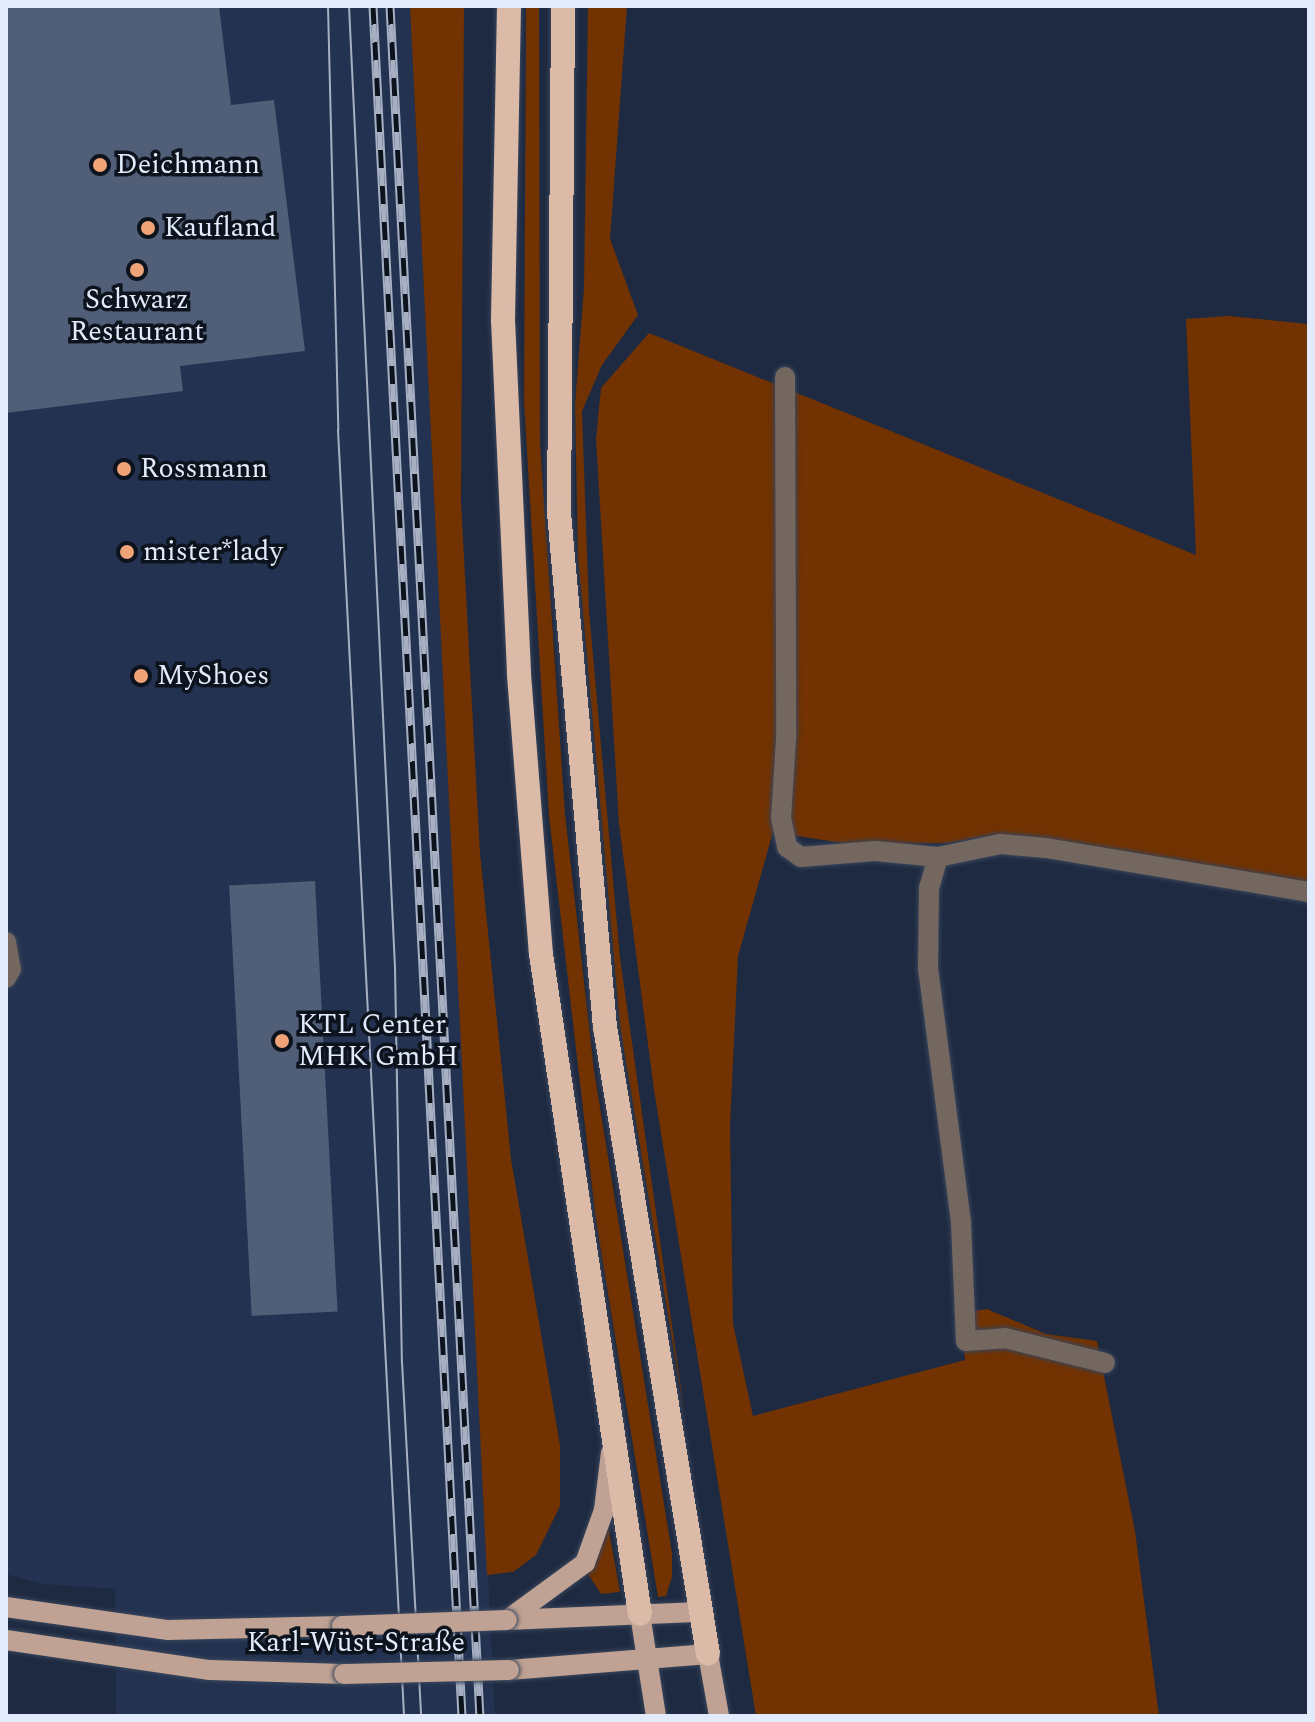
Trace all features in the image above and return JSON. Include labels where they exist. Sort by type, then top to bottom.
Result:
[{"type":"highway","points":[[509,6],[503,320],[519,675],[541,954],[611,1452],[640,1614]]},
{"type":"highway","points":[[563,6],[559,513],[605,1027],[708,1654]]},
{"type":"main road","points":[[507,1620],[585,1563],[604,1510],[611,1452]]},
{"type":"main road","name":"Karl-Wüst-Straße","points":[[6,1607],[168,1630],[701,1612]]},
{"type":"main road","points":[[640,1614],[656,1716]]},
{"type":"main road","name":"Karl-Wüst-Straße","points":[[6,1640],[210,1670],[344,1674],[509,1670],[708,1654]]},
{"type":"main road","points":[[708,1654],[719,1716]]},
{"type":"street","points":[[785,377],[786,739],[781,818],[787,847],[801,857],[875,851],[938,857],[1015,845],[1151,861],[1309,892]]},
{"type":"street","points":[[938,857],[929,888],[928,968],[961,1223],[966,1341],[1005,1338],[1105,1363]]},
{"type":"street","points":[[6,942],[11,969],[6,978]]},
{"type":"shaded area","points":[[6,6],[410,6],[495,1716],[116,1716],[115,1589],[43,1584],[6,1574]]},
{"type":"shaded area","points":[[410,6],[464,6],[461,502],[480,853],[511,1159],[560,1445],[560,1506],[536,1555],[513,1572],[487,1575]]},
{"type":"shaded area","points":[[526,6],[539,6],[540,443],[565,814],[594,1070],[672,1553],[672,1577],[666,1596],[658,1597],[596,1221],[549,816],[524,402]]},
{"type":"shaded area","points":[[588,6],[627,6],[610,239],[638,315],[602,365],[582,411],[589,611],[620,958],[685,1417],[620,1026],[578,557],[575,405],[584,288]]},
{"type":"shaded area","points":[[1228,316],[1309,324],[1309,884],[998,834],[947,843],[848,844],[773,832],[738,956],[730,1126],[733,1324],[753,1416],[965,1360],[961,1313],[987,1309],[1046,1334],[1097,1341],[1135,1531],[1159,1716],[756,1716],[654,1090],[619,824],[596,439],[601,388],[649,333],[1196,555],[1186,319]]},
{"type":"shaded area","points":[[608,1525],[620,1592],[601,1594],[586,1571]]},
{"type":"building","name":"Kaufland","points":[[6,6],[219,6],[231,105],[274,100],[305,351],[180,366],[183,391],[6,413]]},
{"type":"building","name":"KTL Center MHK GmbH","points":[[315,881],[338,1311],[252,1316],[229,886]]},
{"type":"tram line","points":[[328,6],[338,430],[404,1716]]},
{"type":"tram line","points":[[349,6],[395,967],[402,1362],[421,1716]]},
{"type":"railway","points":[[373,6],[462,1716]]},
{"type":"railway","points":[[390,6],[480,1716]]},
{"type":"place","name":"Deichmann","points":[[100,165]]},
{"type":"place","name":"Kaufland","points":[[148,228]]},
{"type":"place","name":"Schwarz Restaurant","points":[[137,270]]},
{"type":"place","name":"Rossmann","points":[[124,469]]},
{"type":"place","name":"mister*lady","points":[[127,552]]},
{"type":"place","name":"MyShoes","points":[[141,676]]},
{"type":"place","name":"KTL Center MHK GmbH","points":[[282,1041]]}]
